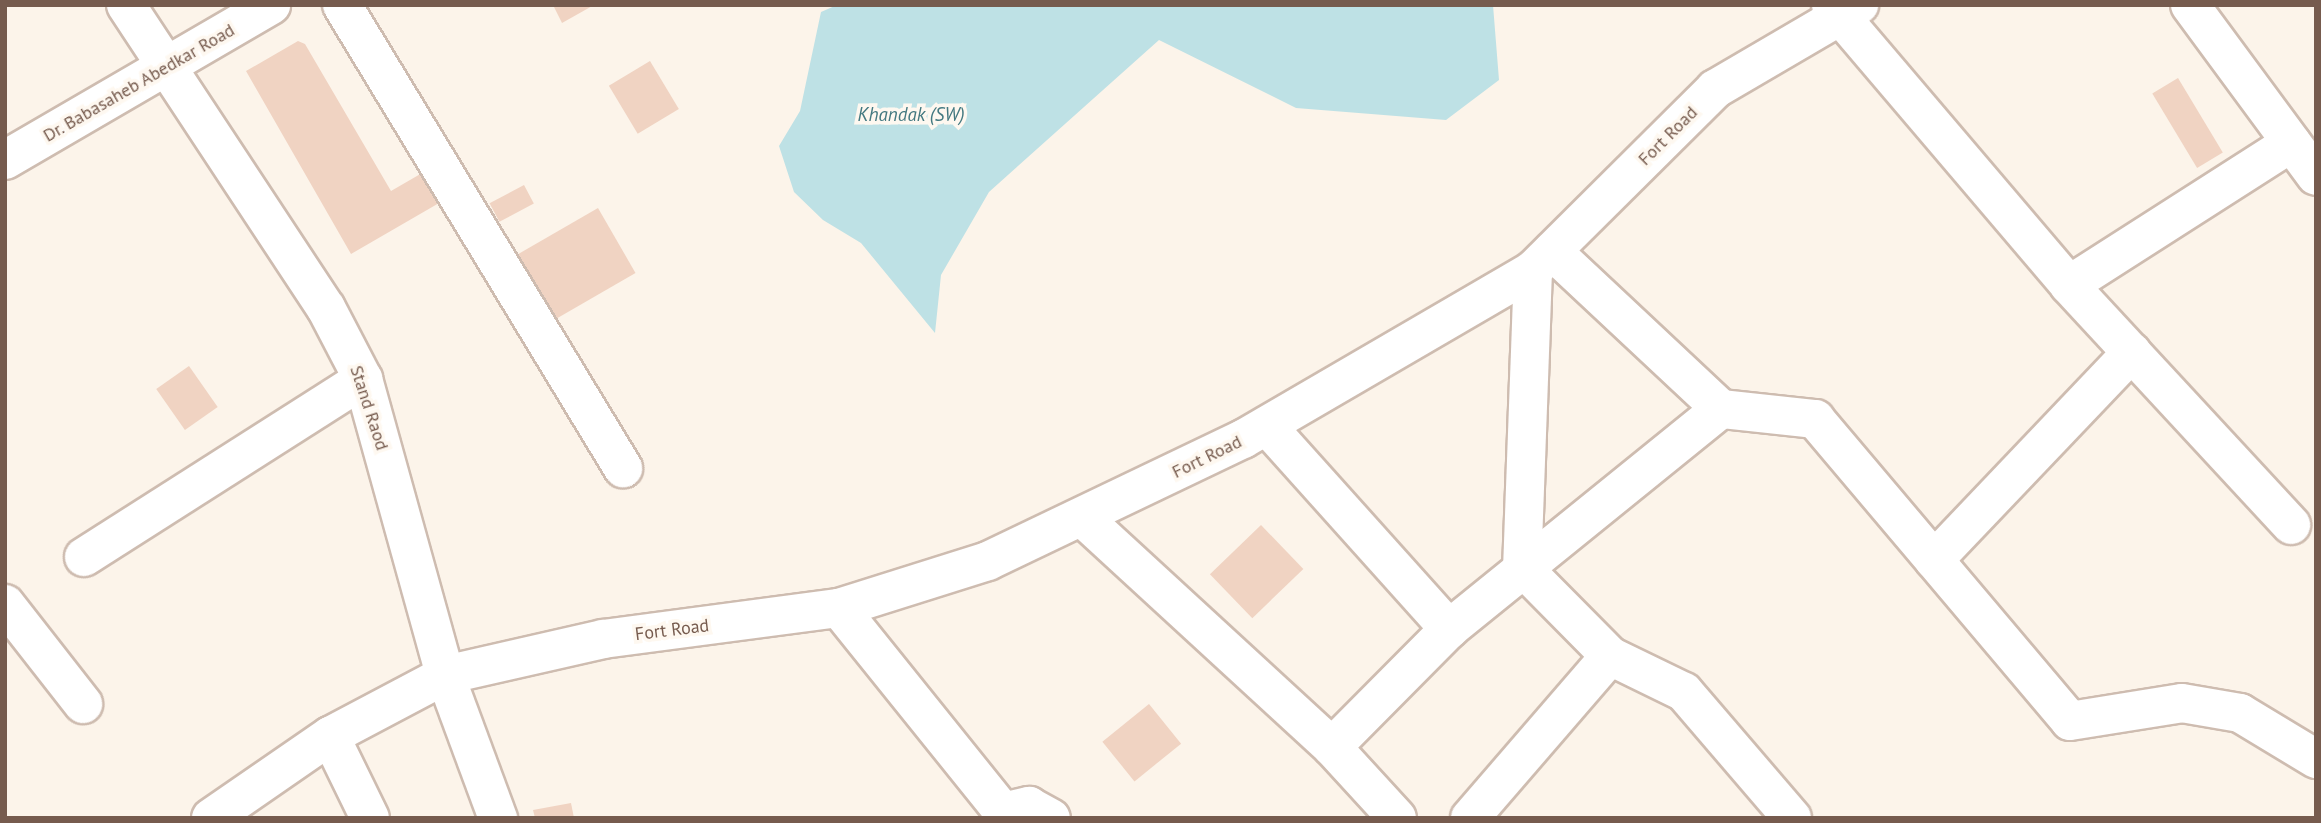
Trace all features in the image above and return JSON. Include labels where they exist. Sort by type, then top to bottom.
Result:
[{"type":"street","name":"Stand Raod","points":[[126,5],[326,307],[363,379],[445,676],[498,818]]},
{"type":"street","name":"Dr. Babasaheb Abedkar Road","points":[[5,160],[169,68],[271,5]]},
{"type":"street","points":[[342,5],[623,468]]},
{"type":"street","points":[[2190,5],[2316,176]]},
{"type":"street","points":[[1843,8],[2069,285],[2291,525]]},
{"type":"street","name":"Fort Road","points":[[211,818],[330,736],[445,676],[603,639],[839,608],[988,561],[1267,426],[1542,260],[1715,89],[1843,8]]},
{"type":"street","points":[[2069,285],[2291,143]]},
{"type":"street","points":[[1542,260],[1721,409],[1815,418],[2070,721],[2182,703],[2240,713],[2316,759]]},
{"type":"street","points":[[1542,260],[1522,566],[1610,656],[1684,692],[1792,818]]},
{"type":"street","points":[[1934,560],[2132,352]]},
{"type":"street","points":[[84,557],[363,379]]},
{"type":"street","points":[[1332,747],[1449,629],[1522,566],[1721,409]]},
{"type":"street","points":[[1267,426],[1449,629]]},
{"type":"street","points":[[1082,517],[1332,747],[1396,818]]},
{"type":"street","points":[[5,604],[83,705]]},
{"type":"street","points":[[839,608],[1007,814],[1029,806],[1051,818]]},
{"type":"street","points":[[1470,818],[1610,656]]},
{"type":"street","points":[[330,736],[370,818]]},
{"type":"water","name":"Khandak (SW)","points":[[837,5],[1493,5],[1499,80],[1446,120],[1296,108],[1159,40],[989,192],[941,275],[935,333],[861,243],[823,220],[794,192],[779,146],[800,111],[821,12]]},
{"type":"building","points":[[553,5],[594,5],[562,23]]},
{"type":"building","points":[[298,41],[305,44],[391,191],[429,169],[446,199],[351,254],[246,71]]},
{"type":"building","points":[[650,61],[679,109],[638,134],[609,86]]},
{"type":"building","points":[[2178,78],[2223,153],[2197,168],[2152,93]]},
{"type":"building","points":[[524,185],[534,204],[499,222],[490,203]]},
{"type":"building","points":[[598,208],[636,273],[548,323],[511,258]]},
{"type":"building","points":[[189,366],[218,407],[185,430],[156,389]]},
{"type":"building","points":[[1261,525],[1303,569],[1252,618],[1210,574]]},
{"type":"building","points":[[1149,704],[1181,744],[1134,781],[1102,742]]},
{"type":"building","points":[[571,803],[574,818],[535,818],[533,810]]}]
